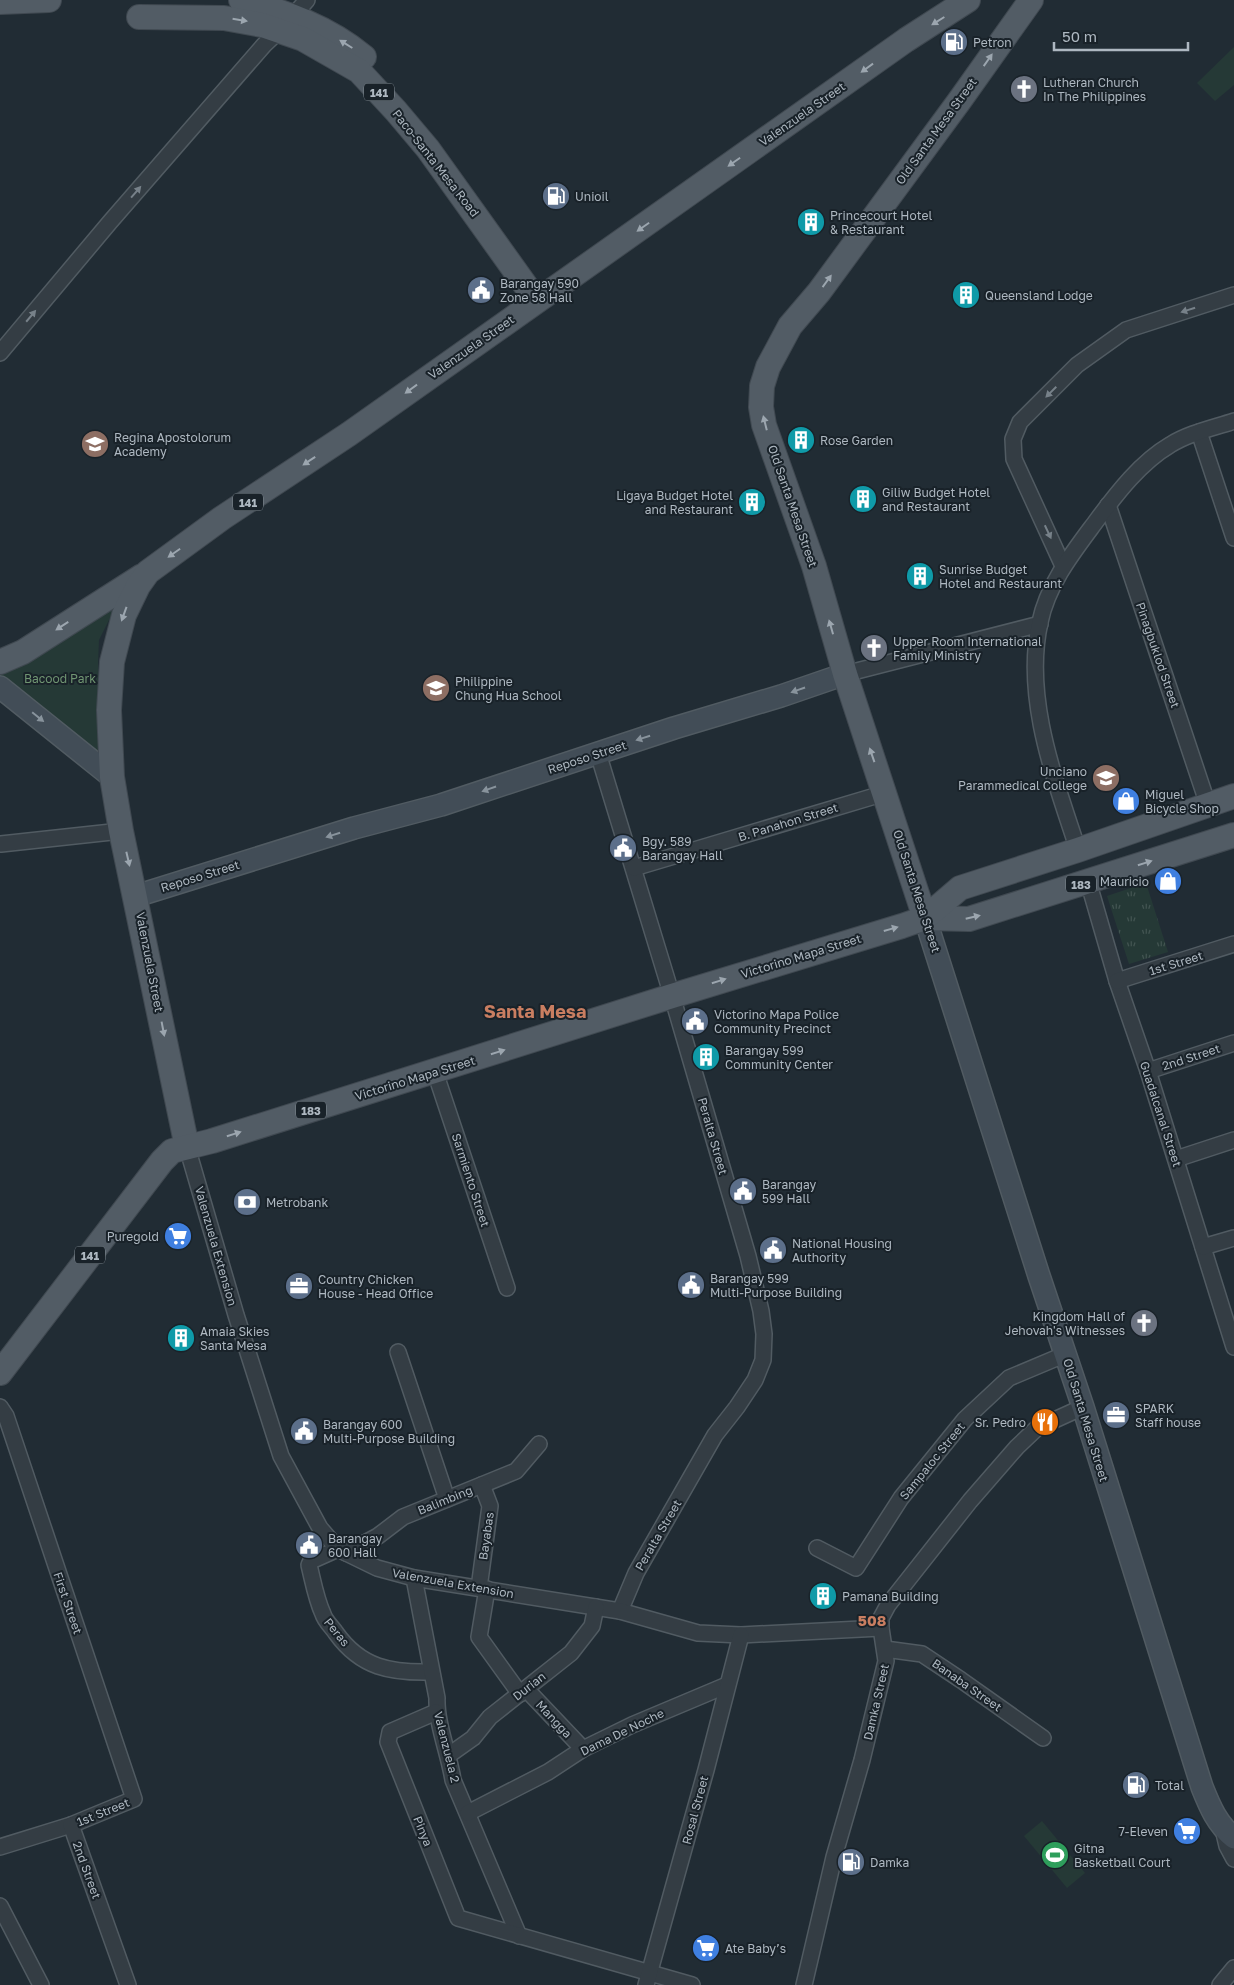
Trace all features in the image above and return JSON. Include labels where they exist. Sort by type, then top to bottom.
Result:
[{"type":"main road","points":[[0,2],[49,0]]},
{"type":"main road","name":"Paco-Santa Mesa Road","points":[[241,0],[293,15],[350,46],[387,79],[440,142],[543,295]]},
{"type":"main road","name":"Valenzuela Street","points":[[187,1147],[112,777],[109,710],[112,662],[130,599],[148,572],[222,518],[349,434],[906,40],[968,0]]},
{"type":"main road","name":"Old Santa Mesa Street","points":[[1031,0],[824,285],[790,326],[768,367],[762,386],[761,407],[764,425],[814,566],[845,674],[885,793],[1039,1276],[1066,1354],[1202,1787],[1209,1805],[1229,1834]]},
{"type":"main road","name":"Paco-Santa Mesa Road","points":[[142,9],[200,17],[242,20],[293,15]]},
{"type":"main road","points":[[0,662],[23,652],[148,572]]},
{"type":"main road","name":"Reposo Street","points":[[136,896],[354,828],[441,806],[598,752],[845,674]]},
{"type":"main road","points":[[0,686],[112,777]]},
{"type":"main road","name":"Victorino Mapa Street","points":[[925,918],[960,888],[1078,850],[1234,796]]},
{"type":"main road","name":"Victorino Mapa Street","points":[[0,1373],[162,1161],[172,1151],[212,1141],[435,1072],[925,918],[969,919],[1234,835]]},
{"type":"street","points":[[0,353],[110,222],[293,15]]},
{"type":"street","points":[[1063,566],[1014,459],[1013,439],[1020,422],[1077,365],[1126,330],[1234,295]]},
{"type":"street","points":[[1078,850],[1047,754],[1039,715],[1036,675],[1040,624],[1047,600],[1063,566],[1108,505],[1148,460],[1171,444],[1199,432],[1234,421]]},
{"type":"street","points":[[1199,432],[1234,538]]},
{"type":"street","name":"Pinagbuklod Street","points":[[1108,505],[1208,805]]},
{"type":"street","name":"Reposo Street","points":[[845,674],[1040,624]]},
{"type":"street","name":"Peralta Street","points":[[598,752],[748,1256],[759,1302],[764,1334],[763,1360],[755,1380],[715,1435],[636,1573],[620,1611]]},
{"type":"street","name":"B. Panahon Street","points":[[634,868],[885,793]]},
{"type":"street","points":[[1,844],[122,831]]},
{"type":"street","name":"Guadalcanal Street","points":[[1088,882],[1117,981],[1148,1071],[1233,1343]]},
{"type":"street","name":"1st Street","points":[[1117,981],[1234,944]]},
{"type":"street","name":"2nd Street","points":[[1148,1071],[1234,1043]]},
{"type":"street","name":"Sarmiento Street","points":[[435,1072],[507,1288]]},
{"type":"street","points":[[1176,1159],[1234,1140]]},
{"type":"street","name":"Valenzuela Extension","points":[[187,1147],[236,1314],[281,1456],[320,1528],[342,1551],[377,1568],[414,1578],[620,1611],[698,1633],[741,1635],[880,1628]]},
{"type":"street","points":[[1203,1248],[1234,1238]]},
{"type":"street","points":[[398,1352],[447,1499]]},
{"type":"street","name":"Sampaloc Street","points":[[817,1548],[856,1568],[901,1498],[965,1419],[1009,1378],[1066,1354]]},
{"type":"street","name":"First Street","points":[[0,1407],[9,1425],[134,1799]]},
{"type":"street","points":[[880,1628],[881,1618],[888,1605],[970,1501],[1017,1447],[1037,1428],[1083,1407]]},
{"type":"street","name":"Balimbing","points":[[342,1551],[378,1536],[403,1517],[516,1471],[539,1444]]},
{"type":"street","name":"Bayabas","points":[[482,1485],[490,1506],[479,1637],[523,1691]]},
{"type":"street","name":"Peras","points":[[342,1551],[310,1561],[309,1565],[323,1615],[342,1641],[361,1659],[386,1670],[405,1673],[431,1672]]},
{"type":"street","name":"Valenzuela 2","points":[[414,1578],[437,1698],[436,1712],[449,1755],[453,1780],[519,1936]]},
{"type":"street","name":"Durian","points":[[449,1755],[473,1738],[490,1717],[571,1653],[592,1626],[596,1607]]},
{"type":"street","name":"Damka Street","points":[[804,1985],[835,1852],[862,1760],[886,1661],[880,1628]]},
{"type":"street","name":"Rosal Street","points":[[648,1978],[741,1635]]},
{"type":"street","name":"Banaba Street","points":[[885,1649],[922,1654],[1043,1738]]},
{"type":"street","name":"Dama De Noche","points":[[468,1813],[548,1772],[583,1749],[640,1722],[727,1685]]},
{"type":"street","name":"Mangga","points":[[523,1691],[583,1749]]},
{"type":"street","name":"Pinya","points":[[436,1712],[390,1732],[388,1742],[458,1918],[519,1936]]},
{"type":"street","name":"1st Street","points":[[71,1825],[134,1799]]},
{"type":"street","name":"2nd Street","points":[[0,1847],[71,1825],[128,1985]]},
{"type":"street","points":[[1229,1834],[1227,1846],[1234,1858]]},
{"type":"street","points":[[0,1906],[41,1985]]},
{"type":"street","points":[[519,1936],[648,1978],[692,1985]]},
{"type":"street","points":[[1220,1985],[1234,1968]]},
{"type":"green space","points":[[1234,47],[1234,85],[1215,101],[1197,83]]},
{"type":"green space","name":"Bacood Park","points":[[118,602],[99,640],[98,664],[103,746],[98,751],[90,751],[0,681],[0,666]]},
{"type":"green space","points":[[1146,883],[1168,952],[1129,964],[1107,896]]},
{"type":"green space","name":"Gitna Basketball Court","points":[[1042,1821],[1085,1873],[1067,1888],[1024,1836]]},
{"type":"place","name":"Petron","points":[[954,42]]},
{"type":"place","name":"Lutheran Church In The Philippines","points":[[1024,89]]},
{"type":"place","name":"Unioil","points":[[556,196]]},
{"type":"place","name":"Princecourt Hotel & Restaurant","points":[[811,222]]},
{"type":"place","name":"Barangay 590 Zone 58 Hall","points":[[481,290]]},
{"type":"place","name":"Queensland Lodge","points":[[966,295]]},
{"type":"place","name":"Rose Garden","points":[[801,440]]},
{"type":"place","name":"Regina Apostolorum Academy","points":[[95,444]]},
{"type":"place","name":"Giliw Budget Hotel and Restaurant","points":[[863,499]]},
{"type":"place","name":"Ligaya Budget Hotel and Restaurant","points":[[752,502]]},
{"type":"place","name":"Sunrise Budget Hotel and Restaurant","points":[[920,576]]},
{"type":"place","name":"Upper Room International Family Ministry","points":[[874,648]]},
{"type":"place","name":"Philippine Chung Hua School","points":[[436,688]]},
{"type":"place","name":"Unciano Parammedical College","points":[[1106,778]]},
{"type":"place","name":"Miguel Bicycle Shop","points":[[1126,801]]},
{"type":"place","name":"Bgy. 589 Barangay Hall","points":[[623,848]]},
{"type":"place","name":"Mauricio","points":[[1168,881]]},
{"type":"place","name":"Victorino Mapa Police Community Precinct","points":[[695,1021]]},
{"type":"place","name":"Barangay 599 Community Center","points":[[706,1057]]},
{"type":"place","name":"Barangay 599 Hall","points":[[743,1191]]},
{"type":"place","name":"Metrobank","points":[[247,1202]]},
{"type":"place","name":"Puregold","points":[[178,1236]]},
{"type":"place","name":"National Housing Authority","points":[[773,1250]]},
{"type":"place","name":"Barangay 599 Multi-Purpose Building","points":[[691,1285]]},
{"type":"place","name":"Country Chicken House - Head Office","points":[[299,1286]]},
{"type":"place","name":"Kingdom Hall of Jehovah's Witnesses","points":[[1144,1323]]},
{"type":"place","name":"Amaia Skies Santa Mesa","points":[[181,1338]]},
{"type":"place","name":"SPARK Staff house","points":[[1116,1415]]},
{"type":"place","name":"Sr. Pedro","points":[[1045,1422]]},
{"type":"place","name":"Barangay 600 Multi-Purpose Building","points":[[304,1431]]},
{"type":"place","name":"Barangay 600 Hall","points":[[309,1545]]},
{"type":"place","name":"Pamana Building","points":[[823,1596]]},
{"type":"place","name":"Total","points":[[1136,1785]]},
{"type":"place","name":"7-Eleven","points":[[1187,1831]]},
{"type":"place","name":"Gitna Basketball Court","points":[[1055,1855]]},
{"type":"place","name":"Damka","points":[[851,1862]]},
{"type":"place","name":"Ate Baby’s","points":[[706,1948]]},
{"type":"district","name":"Santa Mesa","points":[[535,1011]]},
{"type":"district","name":"508","points":[[872,1620]]}]
